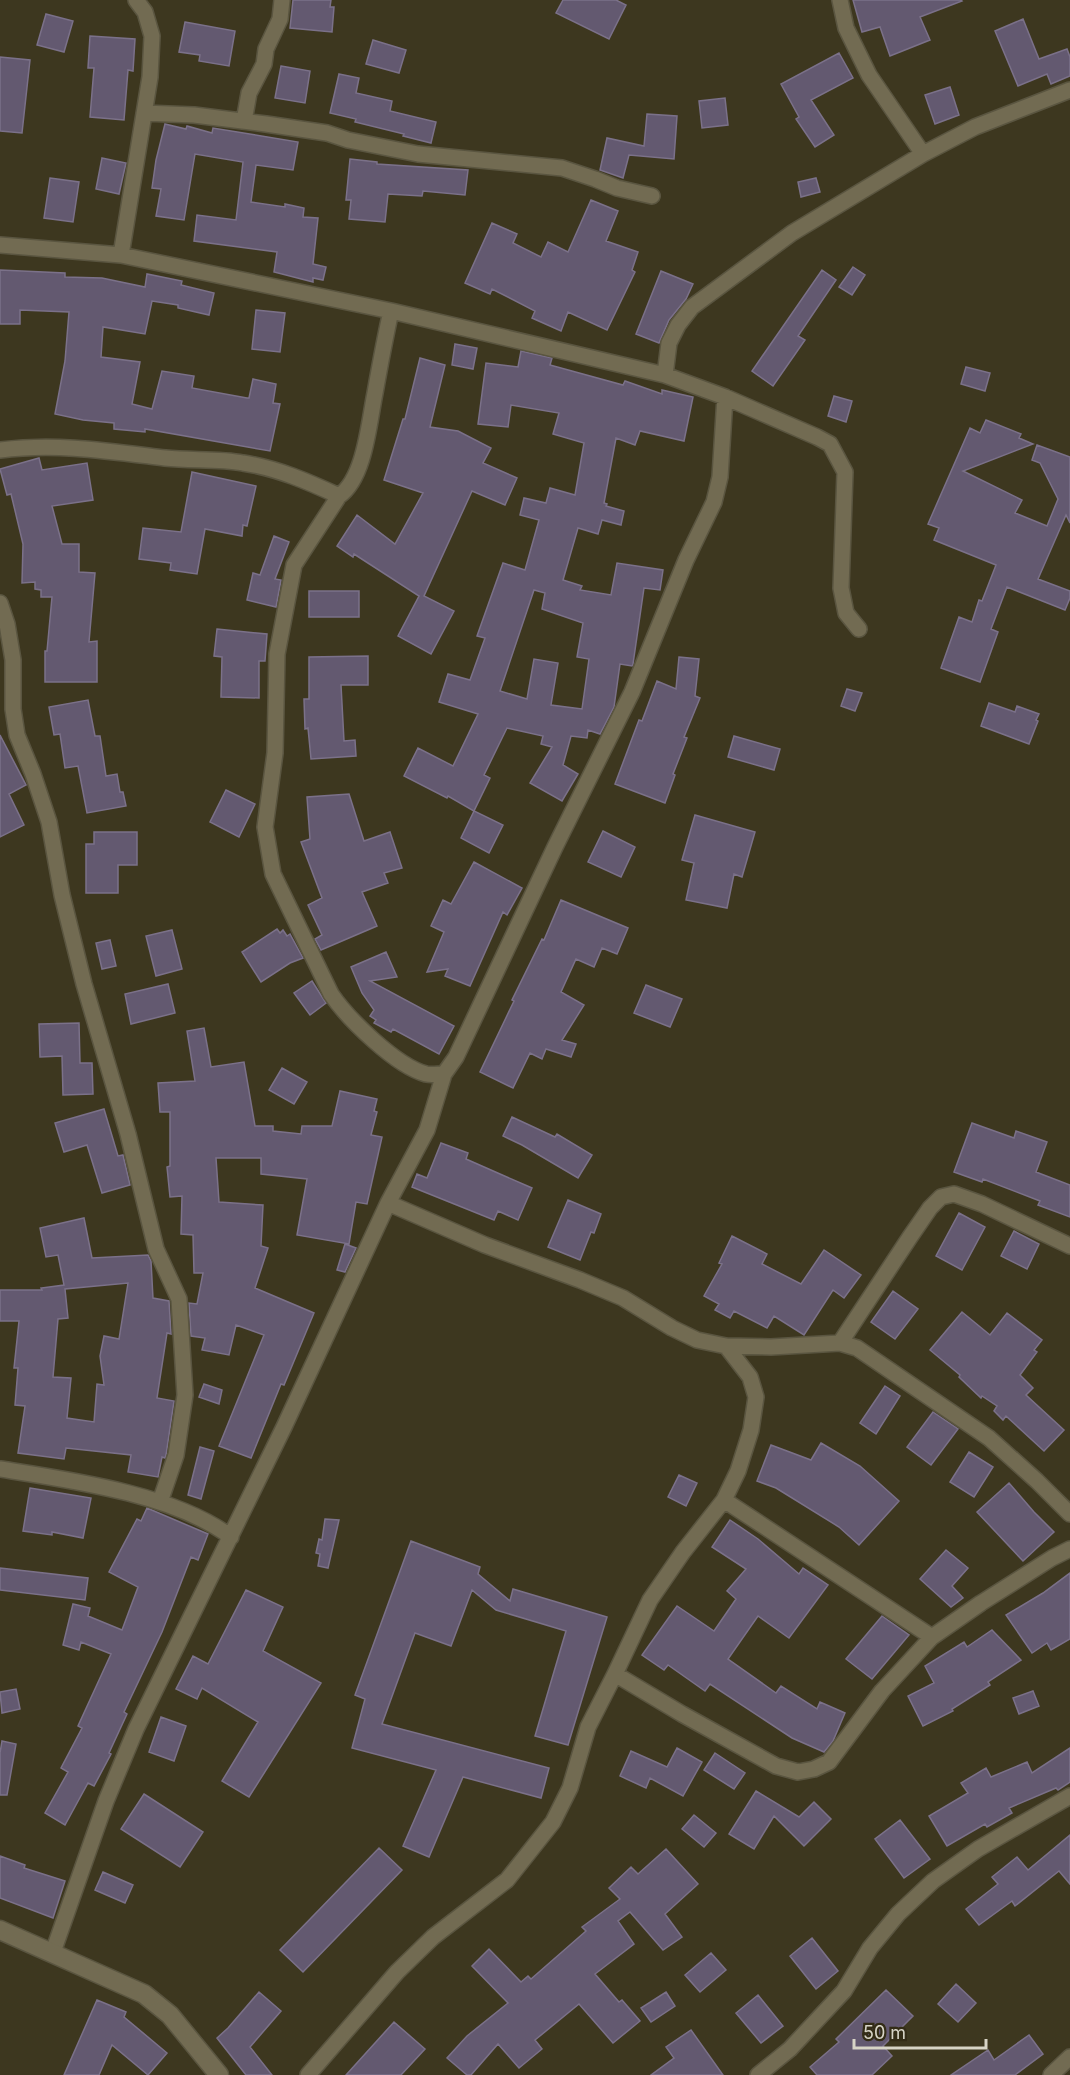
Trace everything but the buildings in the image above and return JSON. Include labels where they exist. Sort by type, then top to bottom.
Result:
[{"type":"street","points":[[121,255],[150,77],[152,36],[145,12],[136,0]]},
{"type":"street","points":[[244,121],[249,93],[264,64],[266,49],[280,19],[282,0]]},
{"type":"street","points":[[840,0],[846,28],[869,75],[922,154]]},
{"type":"street","points":[[665,375],[669,343],[678,325],[692,307],[792,233],[922,154],[975,126],[1070,90]]},
{"type":"street","points":[[144,113],[244,121],[327,133],[348,140],[418,154],[562,168],[595,178],[617,188],[652,196]]},
{"type":"street","points":[[0,245],[121,255],[391,311],[665,375],[817,437],[830,444],[845,472],[841,588],[846,613],[859,629]]},
{"type":"street","points":[[391,311],[367,436],[358,468],[346,491],[339,496],[294,565],[277,654],[275,753],[265,826],[273,874],[336,1002],[358,1028],[413,1069],[427,1074],[444,1074]]},
{"type":"street","points":[[52,1952],[106,1801],[136,1730],[284,1427],[388,1203],[427,1130],[444,1074],[456,1057],[632,692],[686,560],[714,502],[720,477],[725,398]]},
{"type":"street","points":[[0,450],[75,447],[178,459],[243,463],[300,478],[339,496]]},
{"type":"street","points":[[0,603],[8,624],[13,660],[13,708],[17,735],[49,822],[67,917],[128,1134],[156,1249],[179,1299],[185,1395],[176,1455],[160,1502]]},
{"type":"street","points":[[427,1074],[436,1106]]},
{"type":"street","points":[[840,1343],[930,1208],[941,1197],[954,1194],[973,1201],[1070,1246]]},
{"type":"street","points":[[388,1203],[485,1245],[623,1298],[697,1340],[726,1346],[771,1347],[840,1343],[857,1348],[989,1438],[1070,1514]]},
{"type":"street","points":[[308,2075],[397,1972],[433,1937],[507,1880],[553,1822],[570,1788],[588,1727],[650,1600],[683,1552],[724,1500],[738,1471],[751,1430],[756,1397],[750,1377],[726,1346]]},
{"type":"street","points":[[0,1469],[73,1481],[160,1502],[231,1537]]},
{"type":"street","points":[[724,1500],[932,1637]]},
{"type":"street","points":[[615,1674],[681,1714],[776,1766],[798,1773],[814,1769],[829,1762],[882,1691],[932,1637],[990,1597],[1070,1549]]},
{"type":"street","points":[[758,2075],[790,2049],[844,1990],[870,1948],[898,1914],[933,1881],[978,1849],[1070,1796]]},
{"type":"street","points":[[0,1930],[144,1994],[170,2015],[219,2075]]},
{"type":"street","points":[[1051,2075],[1070,2057]]}]
